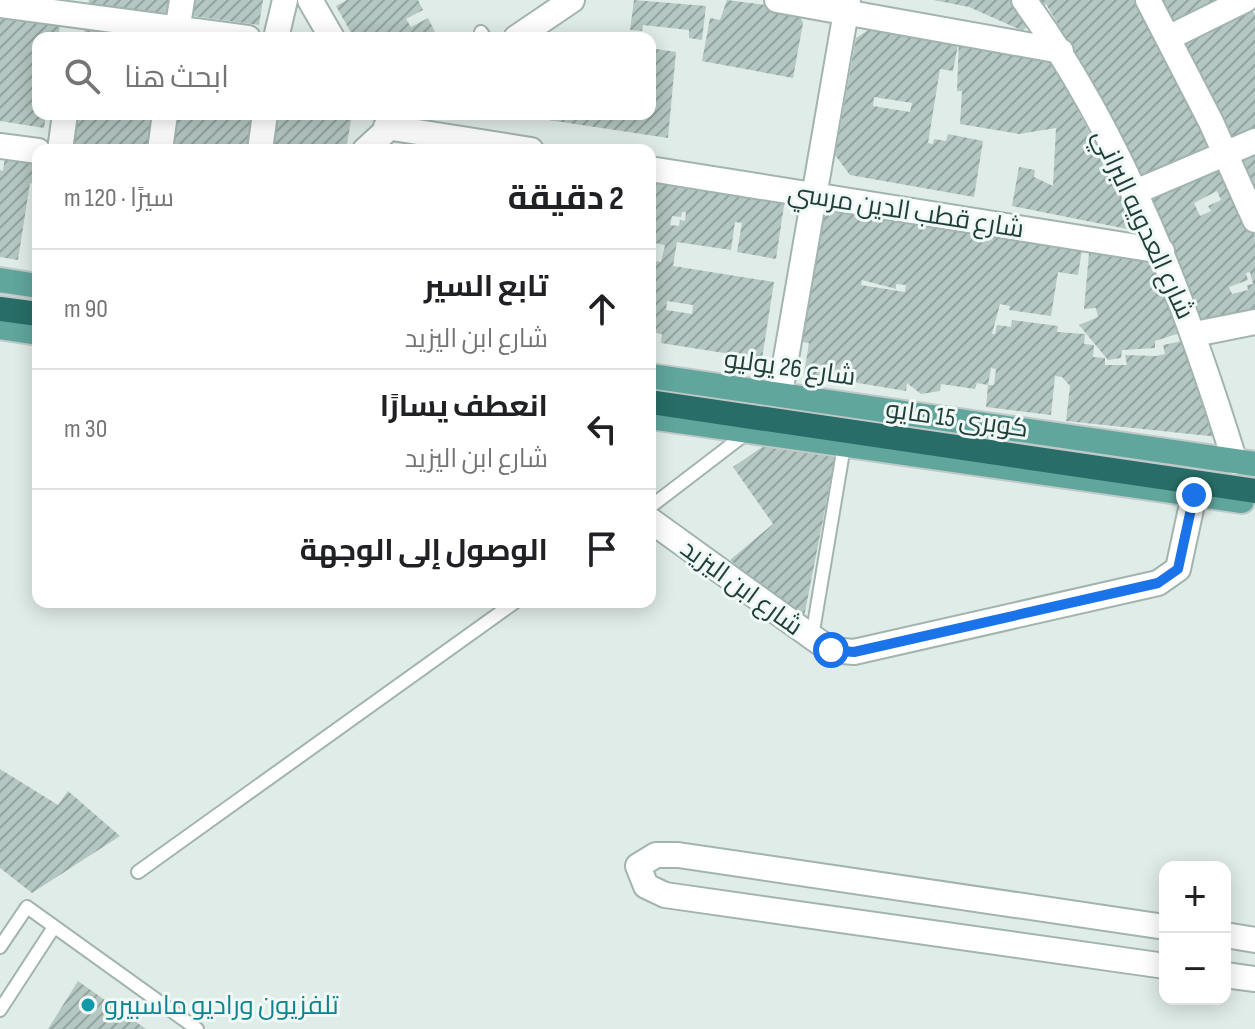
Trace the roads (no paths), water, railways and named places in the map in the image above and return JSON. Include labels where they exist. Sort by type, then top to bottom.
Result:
[{"type":"highway","points":[[0,309],[32,313]]},
{"type":"highway","name":"كوبرى 15 مايو","points":[[656,403],[1255,491]]},
{"type":"main road","points":[[0,280],[32,285]]},
{"type":"main road","points":[[0,327],[32,332]]},
{"type":"main road","name":"شارع 26 يوليو","points":[[656,377],[1245,463]]},
{"type":"main road","points":[[656,418],[1255,502]]},
{"type":"street","points":[[177,32],[182,0]]},
{"type":"street","points":[[277,32],[285,0]]},
{"type":"street","points":[[310,0],[329,32]]},
{"type":"street","points":[[525,32],[572,0]]},
{"type":"street","points":[[777,0],[847,7],[1061,51]]},
{"type":"street","name":"شارع العدويه البراني","points":[[1024,0],[1061,51],[1162,251],[1245,463]]},
{"type":"street","points":[[1148,0],[1170,37],[1255,220]]},
{"type":"street","points":[[1170,37],[1248,0],[1255,8]]},
{"type":"street","points":[[0,5],[170,32]]},
{"type":"street","points":[[780,393],[847,7]]},
{"type":"street","points":[[61,144],[64,120]]},
{"type":"street","points":[[161,144],[164,120]]},
{"type":"street","points":[[261,144],[264,120]]},
{"type":"street","points":[[370,144],[388,120]]},
{"type":"street","points":[[391,120],[398,144]]},
{"type":"street","points":[[399,120],[505,144]]},
{"type":"street","points":[[1133,193],[1255,141]]},
{"type":"street","points":[[0,146],[32,150]]},
{"type":"street","name":"شارع قطب الدين مرسي","points":[[656,170],[1162,251]]},
{"type":"street","points":[[1195,334],[1255,322]]},
{"type":"street","name":"شارع ابن اليزيد","points":[[656,524],[831,650],[854,652],[1158,583],[1178,569],[1194,495]]},
{"type":"street","points":[[1159,926],[678,855],[656,855],[638,866],[646,886],[665,895],[1159,965]]},
{"type":"street","points":[[1231,936],[1255,940]]},
{"type":"street","points":[[1231,976],[1255,979]]},
{"type":"lane","points":[[656,502],[750,430]]},
{"type":"lane","points":[[812,637],[844,446]]},
{"type":"lane","points":[[138,872],[507,608]]},
{"type":"lane","points":[[0,947],[27,907],[197,1029]]},
{"type":"lane","points":[[0,1010],[54,927]]},
{"type":"place","name":"تلفزيون وراديو ماسبيرو","points":[[88,1005]]}]
